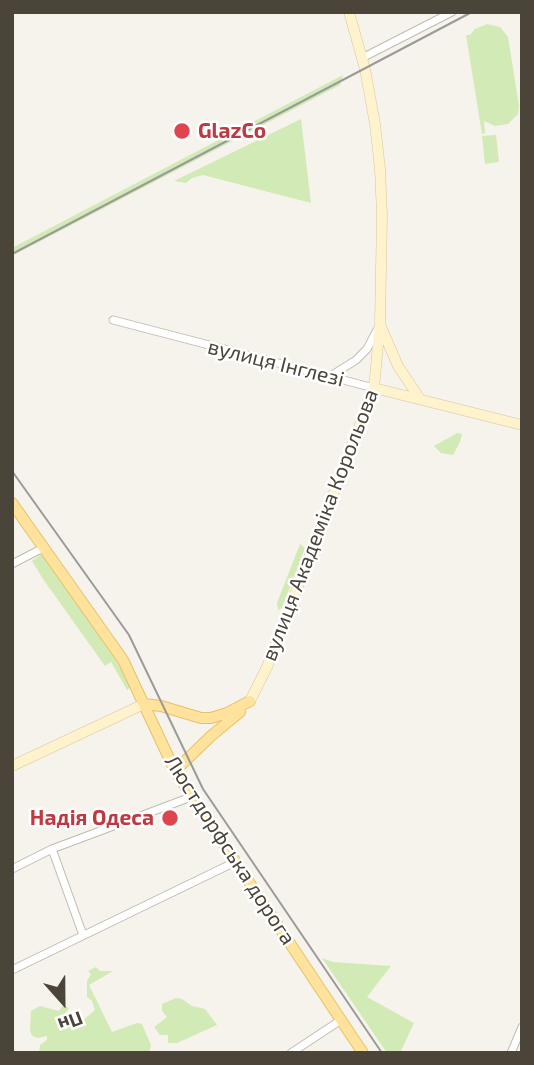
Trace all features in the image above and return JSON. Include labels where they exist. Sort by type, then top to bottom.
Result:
[{"type":"main road","name":"вулиця Академіка Корольова","points":[[250,701],[267,667],[374,388],[380,323],[380,169],[375,124],[362,58],[349,12]]},
{"type":"main road","points":[[380,323],[398,366],[421,399]]},
{"type":"main road","name":"вулиця Інглезі","points":[[374,388],[522,425]]},
{"type":"main road","name":"Люстдорфська дорога","points":[[12,503],[123,660],[175,771],[363,1053]]},
{"type":"main road","points":[[201,718],[218,717],[250,701]]},
{"type":"main road","points":[[175,771],[250,701]]},
{"type":"main road","points":[[12,766],[144,704],[161,706],[201,718],[210,727],[211,736]]},
{"type":"street","points":[[362,58],[452,12]]},
{"type":"street","name":"вулиця Інглезі","points":[[113,320],[374,388]]},
{"type":"street","points":[[329,377],[362,354],[380,323]]},
{"type":"street","points":[[12,564],[43,548]]},
{"type":"street","points":[[12,869],[52,849],[191,797]]},
{"type":"street","points":[[52,849],[83,935]]},
{"type":"street","points":[[12,970],[235,862]]},
{"type":"street","points":[[291,1053],[341,1020]]},
{"type":"street","points":[[511,1053],[522,1027]]},
{"type":"green space","points":[[487,24],[500,27],[508,37],[519,106],[518,114],[508,124],[495,126],[484,121],[485,133],[482,134],[466,35]]},
{"type":"green space","points":[[343,75],[340,85],[12,256],[12,248]]},
{"type":"green space","points":[[301,119],[311,203],[203,175],[186,183],[174,181]]},
{"type":"green space","points":[[496,135],[499,162],[485,164],[482,136]]},
{"type":"green space","points":[[457,433],[462,434],[453,455],[441,453],[434,446]]},
{"type":"green space","points":[[300,544],[305,548],[282,608],[278,610],[277,603]]},
{"type":"green space","points":[[43,553],[116,660],[131,687],[127,690],[111,662],[105,666],[43,579],[32,561]]},
{"type":"green space","points":[[322,958],[333,962],[391,966],[367,997],[414,1023],[400,1053],[387,1053]]},
{"type":"green space","points":[[96,967],[100,971],[113,971],[89,985],[112,1032],[137,1023],[142,1024],[151,1045],[149,1053],[39,1053],[40,1045],[47,1040],[47,1036],[32,1036],[31,1011],[40,1006],[59,1011],[63,1005],[69,1008],[60,1022],[66,1026],[72,1022],[80,1023],[95,1010],[92,1001],[87,997],[87,981],[91,974],[88,971]]},
{"type":"green space","points":[[176,998],[205,1009],[217,1025],[177,1043],[168,1043],[168,1035],[160,1035],[154,1027],[167,1017],[162,1011],[162,1004]]},
{"type":"tram line","points":[[12,254],[472,12]]},
{"type":"tram line","points":[[12,471],[129,635],[203,789],[382,1053]]},
{"type":"place","name":"GlazCo","points":[[182,131]]},
{"type":"place","name":"Надія Одеса","points":[[170,818]]}]
